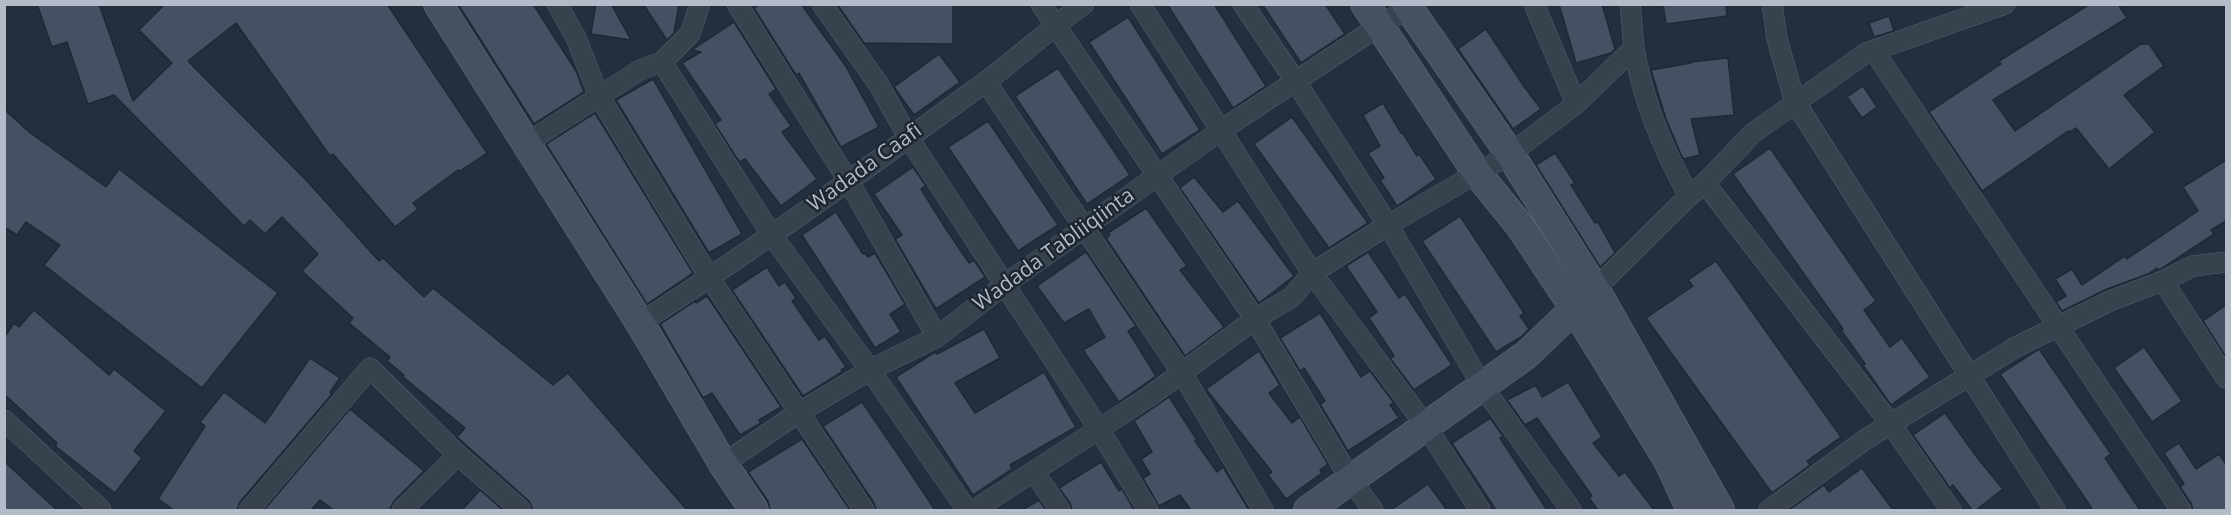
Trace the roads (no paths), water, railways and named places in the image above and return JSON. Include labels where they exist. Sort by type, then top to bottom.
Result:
[{"type":"street","points":[[438,4],[640,323],[723,464],[754,510]]},
{"type":"street","points":[[557,4],[576,38],[600,96],[709,277],[864,510]]},
{"type":"street","points":[[525,144],[640,70],[662,62],[690,34],[700,4]]},
{"type":"street","points":[[737,4],[849,182],[937,337]]},
{"type":"street","points":[[822,4],[879,85],[909,137],[1099,429],[1148,510]]},
{"type":"street","points":[[1041,4],[1255,319],[1351,480],[1372,510]]},
{"type":"street","name":"Wadada Caafi","points":[[640,323],[849,182],[986,82],[1084,4]]},
{"type":"street","points":[[1140,4],[1312,273],[1426,426],[1480,510]]},
{"type":"street","points":[[1243,4],[1388,225],[1483,387],[1571,510]]},
{"type":"street","points":[[1534,4],[1575,104]]},
{"type":"street","points":[[1630,4],[1634,48],[1646,99],[1659,137],[1689,196]]},
{"type":"street","points":[[1772,4],[1777,39],[1795,102],[2055,510]]},
{"type":"street","points":[[1308,510],[1526,355],[1705,183],[1753,133],[1795,102],[1858,58],[2005,4]]},
{"type":"street","points":[[1410,6],[1510,154],[1595,289],[1720,510]]},
{"type":"street","name":"Wadada Tabliiqiinta","points":[[723,464],[798,413],[870,370],[937,337],[1004,285],[1156,176],[1296,82],[1372,15],[1410,6]]},
{"type":"street","points":[[1372,15],[1477,173],[1520,226],[1575,309],[1669,462],[1691,510]]},
{"type":"street","points":[[974,510],[1150,396],[1255,319],[1292,297],[1312,273],[1388,225],[1510,154],[1575,104],[1634,48]]},
{"type":"street","points":[[1874,51],[2060,327],[2164,488],[2181,510]]},
{"type":"street","points":[[662,62],[771,234],[870,370],[967,510]]},
{"type":"street","points":[[986,82],[1182,373],[1263,510]]},
{"type":"street","points":[[1705,183],[1890,423],[1951,510]]},
{"type":"street","points":[[1769,510],[1890,423],[2016,347],[2112,300],[2163,281],[2193,266],[2226,262]]},
{"type":"street","points":[[2163,281],[2226,378]]},
{"type":"street","points":[[249,510],[370,368],[458,455],[521,510]]},
{"type":"street","points":[[4,420],[101,510]]},
{"type":"street","points":[[402,510],[458,455]]},
{"type":"street","points":[[1034,472],[1060,510]]}]
